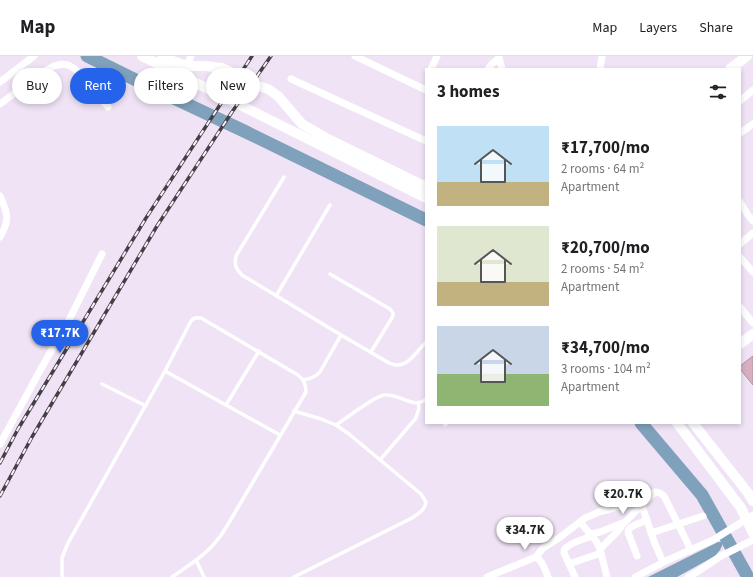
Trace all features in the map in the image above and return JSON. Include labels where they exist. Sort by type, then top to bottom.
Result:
[{"type":"street","points":[[0,82],[34,56]]},
{"type":"street","points":[[142,56],[425,198]]},
{"type":"street","points":[[162,56],[187,66],[206,66],[229,70],[252,84],[268,89],[278,96],[307,128],[425,187]]},
{"type":"street","points":[[187,66],[191,56]]},
{"type":"street","points":[[355,56],[424,89]]},
{"type":"street","points":[[431,68],[437,56]]},
{"type":"street","points":[[600,68],[602,56]]},
{"type":"street","points":[[731,68],[747,56]]},
{"type":"street","points":[[489,68],[499,57]]},
{"type":"street","points":[[499,57],[502,68]]},
{"type":"street","points":[[0,104],[45,71],[62,64],[68,65],[75,69],[108,107]]},
{"type":"street","points":[[291,79],[425,141]]},
{"type":"street","points":[[741,100],[753,90]]},
{"type":"street","points":[[741,132],[753,124]]},
{"type":"street","points":[[0,196],[6,209],[7,219],[0,237]]},
{"type":"street","points":[[741,204],[747,215],[753,221]]},
{"type":"street","points":[[741,243],[753,233]]},
{"type":"street","points":[[0,444],[70,318],[102,254]]},
{"type":"street","points":[[741,258],[753,272]]},
{"type":"street","points":[[741,309],[753,323]]},
{"type":"street","points":[[741,343],[753,334]]},
{"type":"street","points":[[678,424],[749,519],[753,533]]},
{"type":"street","points":[[694,424],[748,493],[753,502]]},
{"type":"street","points":[[487,577],[536,557],[543,548],[585,518],[655,492],[664,496],[691,550]]},
{"type":"street","points":[[569,564],[600,551],[625,522],[655,492]]},
{"type":"street","points":[[642,506],[664,562]]},
{"type":"street","points":[[652,533],[703,516]]},
{"type":"street","points":[[635,577],[713,540],[749,519]]},
{"type":"street","points":[[638,556],[628,529],[647,520]]},
{"type":"street","points":[[580,522],[596,541],[607,577]]},
{"type":"street","points":[[575,577],[564,553],[566,547],[625,522]]},
{"type":"street","points":[[688,577],[721,556],[753,540]]},
{"type":"street","points":[[536,557],[542,563],[548,577]]},
{"type":"lane","points":[[284,177],[236,256],[235,263],[237,270],[242,275],[276,296],[389,363],[396,365],[403,364],[410,359],[425,343]]},
{"type":"lane","points":[[276,296],[330,205]]},
{"type":"lane","points":[[330,274],[392,311],[393,316],[371,352]]},
{"type":"lane","points":[[63,577],[62,558],[68,543],[165,372],[191,321],[197,317],[298,375],[304,380],[306,392],[218,539],[196,560],[172,577]]},
{"type":"lane","points":[[304,380],[311,379],[320,372],[341,335]]},
{"type":"lane","points":[[226,405],[259,352]]},
{"type":"lane","points":[[165,372],[280,435]]},
{"type":"lane","points":[[102,384],[146,406]]},
{"type":"lane","points":[[336,425],[371,401],[382,396],[390,395],[413,403],[418,403],[425,400]]},
{"type":"lane","points":[[380,460],[416,418],[419,408],[418,403]]},
{"type":"lane","points":[[294,412],[321,419],[336,425],[349,434],[421,494],[426,502],[421,512],[412,518],[294,577]]},
{"type":"lane","points":[[196,560],[204,577]]},
{"type":"water","points":[[718,542],[722,542],[722,546],[715,556],[677,577],[648,577]]},
{"type":"building","points":[[753,356],[753,385],[741,370],[741,365]]},
{"type":"waterway","points":[[87,56],[425,220]]},
{"type":"waterway","points":[[642,424],[702,495],[748,577]]},
{"type":"railway","points":[[0,463],[18,429],[146,218],[252,56]]},
{"type":"railway","points":[[0,496],[32,437],[157,226],[232,112],[271,56]]}]
